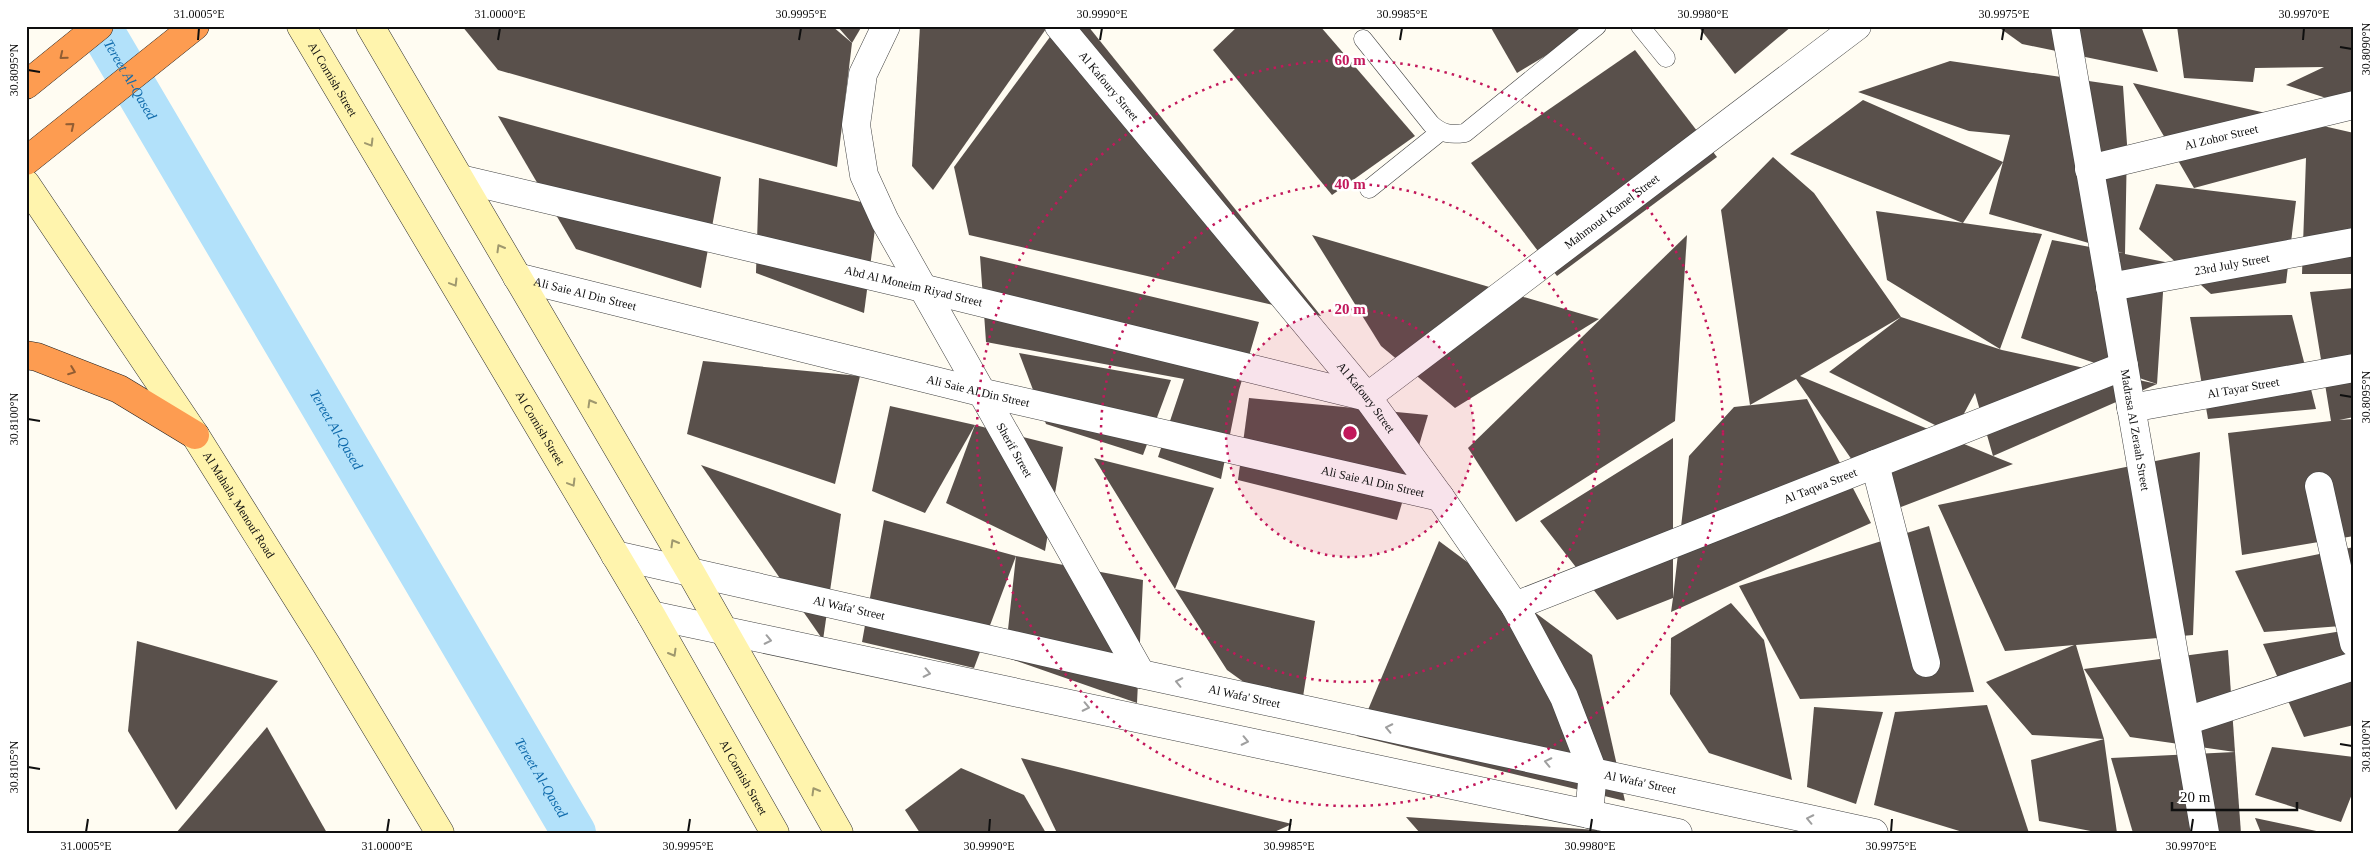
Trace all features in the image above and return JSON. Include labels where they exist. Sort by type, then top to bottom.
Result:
[{"type":"highway","points":[[26,85],[99,26]]},
{"type":"highway","points":[[30,159],[195,26]]},
{"type":"highway","points":[[26,355],[119,389],[195,435]]},
{"type":"main road","name":"Al Cornish Street","points":[[301,26],[652,615],[775,833]]},
{"type":"main road","points":[[370,26],[691,573],[839,833]]},
{"type":"main road","name":"Al Mahala, Menouf Road","points":[[26,184],[195,435],[326,644],[440,833]]},
{"type":"street","name":"Sherif Street","points":[[886,26],[863,74],[856,125],[864,175],[885,221],[922,288],[1141,674]]},
{"type":"street","name":"Al Kafoury Street","points":[[1059,26],[1366,397],[1440,497],[1515,606],[1564,697],[1594,772],[1589,814]]},
{"type":"street","name":"Mahmoud Kamel Street","points":[[1366,397],[1857,26]]},
{"type":"street","name":"Madrasa Al Zeraah Street","points":[[2065,26],[2206,833]]},
{"type":"street","name":"Al Zohor Street","points":[[2090,169],[2354,104]]},
{"type":"street","name":"Abd Al Moneim Riyad Street","points":[[461,179],[922,288],[1366,397]]},
{"type":"street","name":"23rd July Street","points":[[2110,286],[2354,242]]},
{"type":"street","name":"Ali Saie Al Din Street","points":[[517,276],[980,392],[1440,497]]},
{"type":"street","name":"Al Taqwa Street","points":[[1515,606],[2124,366]]},
{"type":"street","name":"Al Tayar Street","points":[[2131,408],[2354,368]]},
{"type":"street","points":[[1876,464],[1926,663]]},
{"type":"street","points":[[2319,486],[2354,643]]},
{"type":"street","name":"Al Wafa' Street","points":[[615,555],[1141,674],[1874,833]]},
{"type":"street","points":[[652,615],[1678,833]]},
{"type":"street","points":[[2186,721],[2354,666]]},
{"type":"lane","points":[[1363,39],[1431,124],[1440,132],[1453,135],[1465,133],[1597,26]]},
{"type":"lane","points":[[1640,26],[1666,58]]},
{"type":"lane","points":[[1369,189],[1440,132]]},
{"type":"building","points":[[462,26],[832,26],[852,43],[837,167],[498,70]]},
{"type":"building","points":[[837,26],[862,26],[852,43]]},
{"type":"building","points":[[920,26],[1048,26],[933,190],[912,166]]},
{"type":"building","points":[[1058,26],[1088,26],[1321,316],[969,235],[954,167]]},
{"type":"building","points":[[1238,26],[1320,26],[1415,136],[1332,195],[1213,50]]},
{"type":"building","points":[[1490,26],[1595,26],[1517,73]]},
{"type":"building","points":[[1698,26],[1792,26],[1735,74]]},
{"type":"building","points":[[1997,26],[2141,26],[2158,72],[2022,44]]},
{"type":"building","points":[[2177,26],[2354,26],[2354,107],[2286,85],[2324,67],[2255,68],[2253,82],[2184,78]]},
{"type":"building","points":[[1635,50],[1717,157],[1557,276],[1471,163]]},
{"type":"building","points":[[1950,61],[2123,86],[2127,144],[2125,254],[2165,262],[2157,384],[2021,338],[2052,240],[2123,253],[1989,214],[2010,135],[1969,131],[1858,92]]},
{"type":"building","points":[[2133,83],[2354,133],[2354,274],[2302,274],[2306,158],[2194,188]]},
{"type":"building","points":[[1863,100],[2003,162],[1963,223],[1790,154]]},
{"type":"building","points":[[498,116],[721,177],[701,288],[576,249]]},
{"type":"building","points":[[1773,157],[1814,193],[1901,317],[1800,376],[2013,464],[1888,512],[1796,379],[1750,405],[1721,210]]},
{"type":"building","points":[[759,178],[878,206],[864,313],[756,273]]},
{"type":"building","points":[[2156,184],[2296,201],[2286,283],[2211,294],[2139,229]]},
{"type":"building","points":[[1876,211],[2042,234],[2000,349],[1887,280]]},
{"type":"building","points":[[1312,235],[1599,319],[1455,408],[1381,346]]},
{"type":"building","points":[[1687,235],[1675,421],[1516,522],[1468,448]]},
{"type":"building","points":[[980,256],[1259,322],[1239,390],[1221,479],[1158,457],[1184,379],[986,342]]},
{"type":"building","points":[[2354,288],[2354,417],[2339,420],[2354,419],[2354,536],[2242,555],[2228,433],[2331,421],[2310,292]]},
{"type":"building","points":[[2292,315],[2316,409],[2208,419],[2190,317]]},
{"type":"building","points":[[1901,317],[2002,350],[2157,384],[1993,456],[1975,393],[1953,434],[1829,372]]},
{"type":"building","points":[[1019,353],[1171,380],[1143,455],[1046,424]]},
{"type":"building","points":[[703,361],[860,376],[835,484],[687,434]]},
{"type":"building","points":[[1249,398],[1428,415],[1397,520],[1238,480]]},
{"type":"building","points":[[1807,399],[1871,523],[1671,612],[1689,456],[1734,407]]},
{"type":"building","points":[[890,406],[975,425],[925,513],[872,491]]},
{"type":"building","points":[[975,425],[1063,447],[1045,551],[946,503]]},
{"type":"building","points":[[1673,438],[1673,598],[1617,620],[1540,521]]},
{"type":"building","points":[[2200,452],[2193,635],[2076,645],[2104,739],[2032,735],[1986,682],[2074,645],[2005,651],[1938,505]]},
{"type":"building","points":[[1094,458],[1214,488],[1175,589]]},
{"type":"building","points":[[701,465],[841,514],[823,640]]},
{"type":"building","points":[[884,520],[1016,556],[974,668],[862,642]]},
{"type":"building","points":[[1929,526],[1974,692],[1800,699],[1739,586]]},
{"type":"building","points":[[1439,541],[1592,655],[1625,801],[1357,736]]},
{"type":"building","points":[[2354,547],[2354,625],[2264,632],[2235,571]]},
{"type":"building","points":[[1016,556],[1143,580],[1137,703],[1005,657]]},
{"type":"building","points":[[1175,589],[1315,621],[1299,722],[1227,670]]},
{"type":"building","points":[[1731,603],[1764,640],[1792,780],[1709,753],[1670,694],[1671,638]]},
{"type":"building","points":[[2354,629],[2354,725],[2304,737],[2263,644]]},
{"type":"building","points":[[137,641],[278,681],[176,810],[128,731]]},
{"type":"building","points":[[2228,650],[2235,752],[2130,737],[2084,669]]},
{"type":"building","points":[[1987,705],[2029,833],[1966,833],[1874,805],[1895,712]]},
{"type":"building","points":[[1814,707],[1883,712],[1856,804],[1807,787]]},
{"type":"building","points":[[267,727],[327,833],[176,833]]},
{"type":"building","points":[[2104,739],[2117,833],[2101,833],[2039,821],[2031,760]]},
{"type":"building","points":[[2272,747],[2354,757],[2354,789],[2341,822],[2255,795]]},
{"type":"building","points":[[2235,752],[2241,833],[2133,833],[2111,758]]},
{"type":"building","points":[[1021,758],[1292,824],[1272,833],[1057,833]]},
{"type":"building","points":[[961,768],[1024,795],[1046,833],[920,833],[905,810]]},
{"type":"building","points":[[1406,817],[1597,830],[1598,833],[1420,833]]},
{"type":"building","points":[[2255,818],[2321,832],[2261,833]]},
{"type":"waterway","name":"Tereet Al-Qased","points":[[99,26],[574,833]]}]
